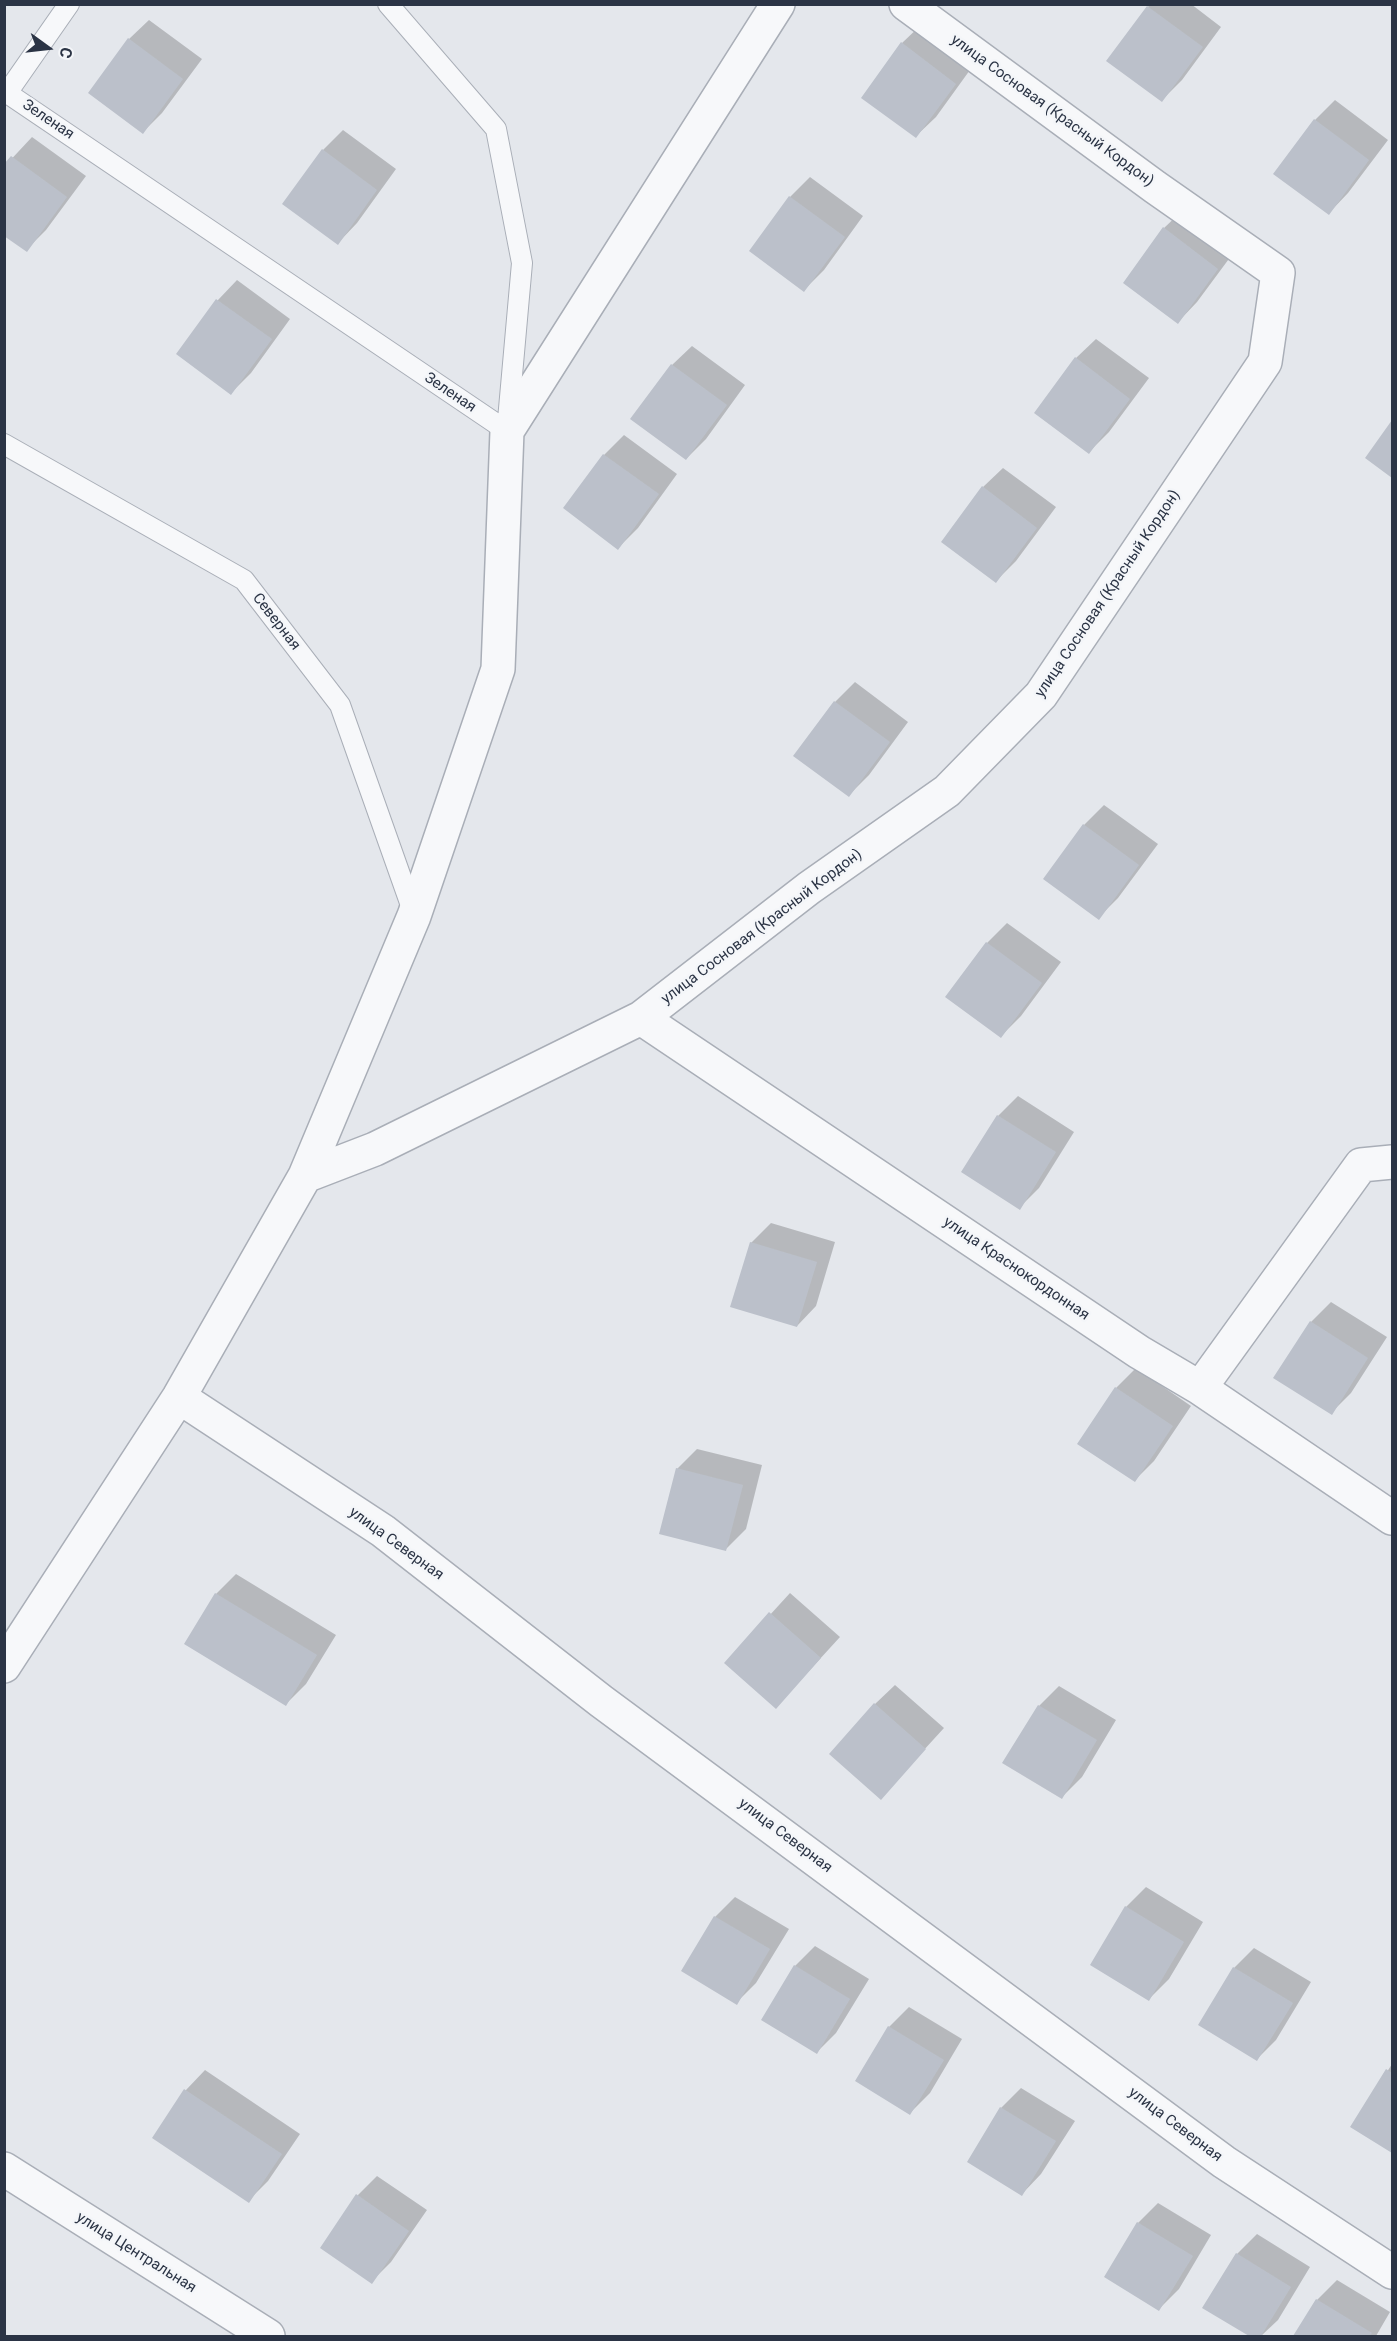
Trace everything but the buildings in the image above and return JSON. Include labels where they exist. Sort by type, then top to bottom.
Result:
[{"type":"street","points":[[4,1666],[179,1397],[305,1176],[414,916],[498,669],[507,431],[778,4]]},
{"type":"street","name":"улица Сосновая (Красный Кордон)","points":[[305,1176],[375,1149],[641,1018],[809,888],[947,792],[1041,695],[1265,362],[1278,273],[1155,188],[906,4]]},
{"type":"street","name":"улица Краснокордонная","points":[[641,1018],[1129,1345],[1200,1388],[1392,1518]]},
{"type":"street","points":[[1200,1388],[1361,1165],[1392,1162]]},
{"type":"street","name":"улица Северная","points":[[179,1397],[383,1531],[601,1701],[1215,2155],[1392,2272]]},
{"type":"street","name":"улица Центральная","points":[[4,2169],[268,2337]]},
{"type":"lane","points":[[6,92],[69,4]]},
{"type":"lane","points":[[388,4],[496,129],[522,263],[507,431]]},
{"type":"lane","name":"Зеленая","points":[[6,92],[507,431]]},
{"type":"lane","name":"Северная","points":[[4,444],[244,580],[340,705],[414,916]]}]
